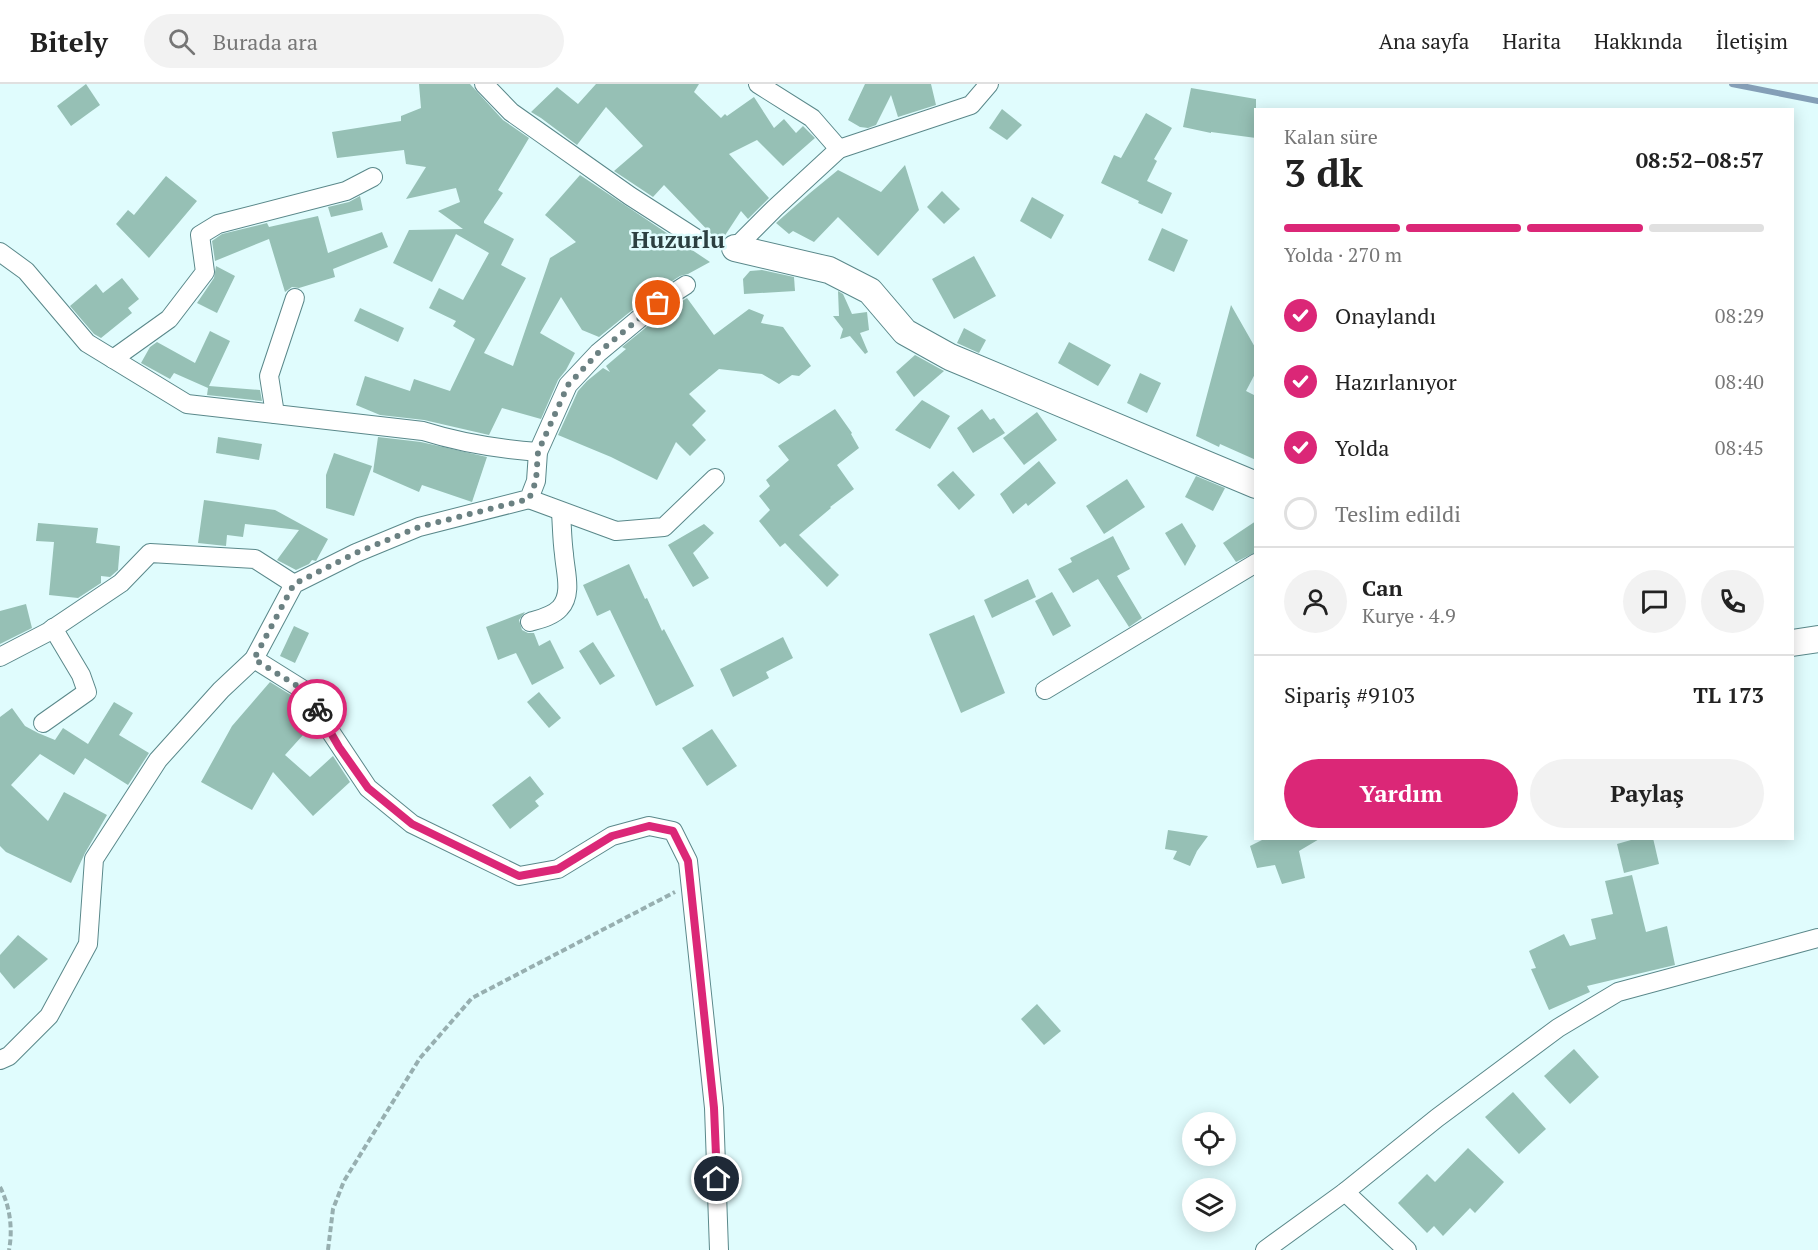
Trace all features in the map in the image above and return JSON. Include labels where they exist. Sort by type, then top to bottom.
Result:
[{"type":"street","points":[[484,84],[510,112],[630,196],[698,239]]},
{"type":"street","points":[[758,84],[812,118],[839,149]]},
{"type":"street","points":[[735,248],[839,149],[971,105],[989,84]]},
{"type":"street","points":[[113,359],[169,319],[205,272],[200,235],[218,224],[346,191],[373,177]]},
{"type":"street","points":[[735,248],[829,270],[870,291],[905,332],[950,357],[1254,484]]},
{"type":"street","points":[[0,252],[26,271],[87,343],[187,404],[423,431],[448,440],[498,449],[538,452]]},
{"type":"street","points":[[529,499],[536,481],[538,452],[568,385],[598,353],[658,303],[686,285]]},
{"type":"street","points":[[275,414],[269,376],[295,298]]},
{"type":"street","points":[[0,1060],[9,1056],[48,1016],[88,944],[94,859],[158,760],[221,690],[254,659],[294,584],[356,553],[419,527],[529,499],[616,531],[664,527],[715,478]]},
{"type":"street","points":[[530,622],[544,618],[559,609],[565,599],[568,580],[561,512]]},
{"type":"street","points":[[0,657],[53,628],[121,583],[150,553],[255,559],[294,584]]},
{"type":"street","points":[[1045,690],[1254,564]]},
{"type":"street","points":[[44,723],[87,692],[81,675],[53,628]]},
{"type":"street","points":[[1794,643],[1818,639]]},
{"type":"street","points":[[254,659],[302,689],[368,788],[412,824],[519,876],[558,869],[612,836],[649,826],[673,831],[688,861],[714,1108],[719,1250]]},
{"type":"street","points":[[1265,1250],[1345,1192],[1437,1118],[1558,1028],[1618,992],[1818,938]]},
{"type":"street","points":[[1345,1192],[1407,1250]]},
{"type":"path","points":[[328,1250],[333,1209],[344,1181],[420,1058],[472,998],[690,885]]},
{"type":"path","points":[[0,1187],[8,1203],[11,1241],[9,1250]]},
{"type":"building","points":[[86,84],[100,105],[71,126],[57,106]]},
{"type":"building","points":[[419,84],[470,84],[503,120],[529,138],[498,190],[503,193],[484,221],[514,239],[501,265],[526,278],[484,353],[513,366],[550,258],[576,242],[545,215],[580,175],[710,262],[680,276],[652,294],[599,337],[582,330],[561,297],[540,333],[575,353],[558,380],[541,419],[502,408],[489,435],[424,420],[380,415],[356,405],[365,376],[410,391],[414,379],[450,391],[475,339],[453,326],[456,321],[429,308],[439,288],[463,300],[489,253],[456,234],[432,282],[393,263],[409,230],[463,229],[438,211],[460,202],[456,188],[406,199],[426,167],[406,164],[404,150],[337,158],[332,132],[401,121],[401,116],[421,108]]},
{"type":"building","points":[[596,84],[699,84],[694,92],[721,118],[754,97],[774,128],[784,119],[796,133],[803,126],[815,138],[783,166],[757,140],[729,154],[769,198],[748,219],[741,211],[720,243],[664,185],[653,197],[614,171],[643,146],[606,107],[577,145],[531,112],[557,87],[578,104]]},
{"type":"building","points":[[865,84],[931,84],[936,105],[898,117],[891,95],[876,125],[868,128],[860,127],[848,120]]},
{"type":"building","points":[[1191,88],[1256,99],[1254,138],[1183,127]]},
{"type":"building","points":[[1002,109],[1022,125],[1007,140],[989,128]]},
{"type":"building","points":[[1146,113],[1172,128],[1154,159],[1157,161],[1147,181],[1172,193],[1162,214],[1101,183],[1114,155],[1121,158]]},
{"type":"building","points":[[905,165],[919,210],[878,256],[838,217],[814,242],[793,231],[789,234],[776,223],[838,170],[881,192]]},
{"type":"building","points":[[166,176],[197,201],[149,258],[116,224],[128,210],[134,215]]},
{"type":"building","points":[[942,191],[960,209],[944,224],[927,207]]},
{"type":"building","points":[[360,196],[363,210],[331,217],[328,207],[349,202]]},
{"type":"building","points":[[1032,197],[1064,215],[1051,239],[1020,221]]},
{"type":"building","points":[[318,216],[328,253],[382,232],[388,247],[333,269],[335,277],[299,288],[292,287],[285,292],[269,239],[215,261],[212,241],[222,234],[267,223],[269,227]]},
{"type":"building","points":[[1162,228],[1188,240],[1174,272],[1148,260]]},
{"type":"building","points":[[974,256],[996,296],[954,319],[932,279]]},
{"type":"building","points":[[216,266],[235,276],[217,313],[197,303],[214,278]]},
{"type":"building","points":[[762,270],[794,277],[795,291],[744,294],[743,279],[750,271]]},
{"type":"building","points":[[122,278],[139,299],[128,308],[132,313],[101,338],[94,334],[70,306],[96,284],[103,293]]},
{"type":"building","points":[[838,291],[843,294],[852,314],[867,312],[869,330],[860,333],[868,352],[865,354],[850,336],[840,339],[843,329],[833,316],[839,316]]},
{"type":"building","points":[[687,298],[714,335],[749,309],[764,315],[761,323],[783,327],[811,366],[799,376],[792,375],[779,384],[762,374],[719,369],[689,394],[706,411],[692,425],[706,440],[690,456],[676,442],[657,480],[611,457],[558,435],[578,391],[587,381],[603,368],[610,372],[606,366],[626,349],[622,347],[665,312]]},
{"type":"building","points":[[1231,305],[1254,345],[1254,376],[1246,391],[1254,395],[1254,459],[1196,436]]},
{"type":"building","points":[[360,308],[404,328],[398,342],[354,321]]},
{"type":"building","points":[[964,328],[986,340],[979,353],[957,343]]},
{"type":"building","points":[[210,331],[230,341],[209,386],[260,390],[262,401],[207,395],[208,388],[174,373],[170,379],[141,363],[150,347],[157,342],[195,363]]},
{"type":"building","points":[[1069,342],[1111,365],[1098,386],[1058,363]]},
{"type":"building","points":[[915,355],[944,371],[914,397],[896,372]]},
{"type":"building","points":[[1140,373],[1161,383],[1147,413],[1127,403]]},
{"type":"building","points":[[922,400],[950,416],[930,449],[895,430]]},
{"type":"building","points":[[835,409],[852,433],[859,448],[837,465],[854,489],[799,535],[839,575],[827,587],[785,543],[780,547],[759,521],[770,510],[759,496],[770,486],[766,480],[789,460],[778,446]]},
{"type":"building","points":[[982,409],[990,420],[994,418],[1005,433],[973,453],[957,428]]},
{"type":"building","points":[[1037,412],[1057,440],[1024,465],[1003,438]]},
{"type":"building","points":[[218,437],[262,444],[259,460],[216,453]]},
{"type":"building","points":[[378,437],[421,442],[487,457],[472,502],[422,485],[419,492],[373,472]]},
{"type":"building","points":[[334,453],[372,466],[354,516],[326,508],[326,475]]},
{"type":"building","points":[[1039,461],[1056,483],[1028,506],[1026,503],[1013,514],[1000,494]]},
{"type":"building","points":[[953,471],[975,495],[959,510],[937,485]]},
{"type":"building","points":[[1196,476],[1225,488],[1213,511],[1185,497]]},
{"type":"building","points":[[1127,479],[1145,507],[1104,534],[1086,506]]},
{"type":"building","points":[[204,500],[275,510],[328,539],[316,561],[312,560],[309,564],[296,570],[277,560],[299,530],[245,524],[243,537],[227,535],[226,546],[198,543]]},
{"type":"building","points":[[1254,522],[1254,553],[1236,562],[1223,543]]},
{"type":"building","points":[[38,523],[98,528],[96,543],[120,546],[118,570],[110,577],[101,576],[101,583],[78,598],[49,595],[54,542],[36,541]]},
{"type":"building","points":[[1182,523],[1196,546],[1185,566],[1165,533]]},
{"type":"building","points":[[704,524],[714,533],[693,553],[709,578],[693,587],[668,545]]},
{"type":"building","points":[[1113,536],[1130,569],[1117,576],[1142,618],[1129,627],[1098,579],[1073,593],[1058,569],[1072,562],[1070,558]]},
{"type":"building","points":[[629,564],[662,631],[664,629],[694,686],[656,706],[610,610],[597,616],[583,585]]},
{"type":"building","points":[[1028,579],[1036,597],[992,618],[984,600]]},
{"type":"building","points":[[1052,592],[1071,626],[1053,636],[1035,601]]},
{"type":"building","points":[[26,604],[32,628],[0,644],[0,611]]},
{"type":"building","points":[[525,612],[519,620],[522,630],[534,633],[539,646],[550,640],[564,668],[532,685],[516,653],[498,660],[486,627]]},
{"type":"building","points":[[974,615],[1005,693],[961,713],[929,634]]},
{"type":"building","points":[[294,626],[309,633],[295,663],[280,656]]},
{"type":"building","points":[[783,637],[793,658],[766,672],[769,678],[733,697],[720,669]]},
{"type":"building","points":[[593,642],[615,676],[600,685],[579,651]]},
{"type":"building","points":[[270,682],[294,697],[312,725],[285,755],[310,777],[333,756],[350,782],[313,816],[273,772],[252,810],[201,782],[232,726]]},
{"type":"building","points":[[539,692],[561,718],[549,728],[527,702]]},
{"type":"building","points":[[114,702],[133,713],[119,735],[149,753],[128,785],[85,758],[74,775],[40,754],[11,785],[48,821],[64,792],[107,815],[71,883],[6,852],[0,846],[0,717],[12,708],[25,726],[38,733],[55,740],[63,728],[88,744]]},
{"type":"building","points":[[712,729],[737,766],[707,786],[682,748]]},
{"type":"building","points":[[530,776],[544,794],[535,801],[539,806],[510,829],[492,805]]},
{"type":"building","points":[[1168,830],[1208,836],[1190,866],[1173,859],[1177,851],[1165,849]]},
{"type":"building","points":[[1262,840],[1318,840],[1299,851],[1305,878],[1282,884],[1275,865],[1257,868],[1250,846]]},
{"type":"building","points":[[1631,840],[1653,840],[1659,864],[1624,873],[1617,844]]},
{"type":"building","points":[[1632,875],[1646,932],[1667,926],[1675,965],[1587,986],[1590,992],[1549,1010],[1531,969],[1536,968],[1529,951],[1564,934],[1570,946],[1596,939],[1591,919],[1613,914],[1605,881]]},
{"type":"building","points":[[18,935],[48,959],[14,989],[0,972],[0,955]]},
{"type":"building","points":[[1037,1004],[1061,1031],[1044,1045],[1021,1019]]},
{"type":"building","points":[[1574,1049],[1599,1077],[1570,1104],[1544,1076]]},
{"type":"building","points":[[1513,1092],[1546,1129],[1519,1154],[1485,1117]]},
{"type":"building","points":[[1468,1148],[1504,1182],[1475,1213],[1470,1208],[1443,1236],[1434,1226],[1427,1233],[1398,1203],[1427,1174],[1435,1182]]},
{"type":"waterway","points":[[1732,84],[1818,101]]},
{"type":"way so far","points":[[317,709],[302,689],[254,659],[294,584],[356,553],[419,527],[529,499],[536,481],[538,452],[568,385],[598,353],[658,303]]},
{"type":"district","name":"Huzurlu","points":[[678,239]]},
{"type":"route","points":[[317,709],[339,747],[368,788],[412,824],[519,876],[558,869],[612,836],[649,826],[673,831],[688,861],[714,1108],[717,1179]]}]
